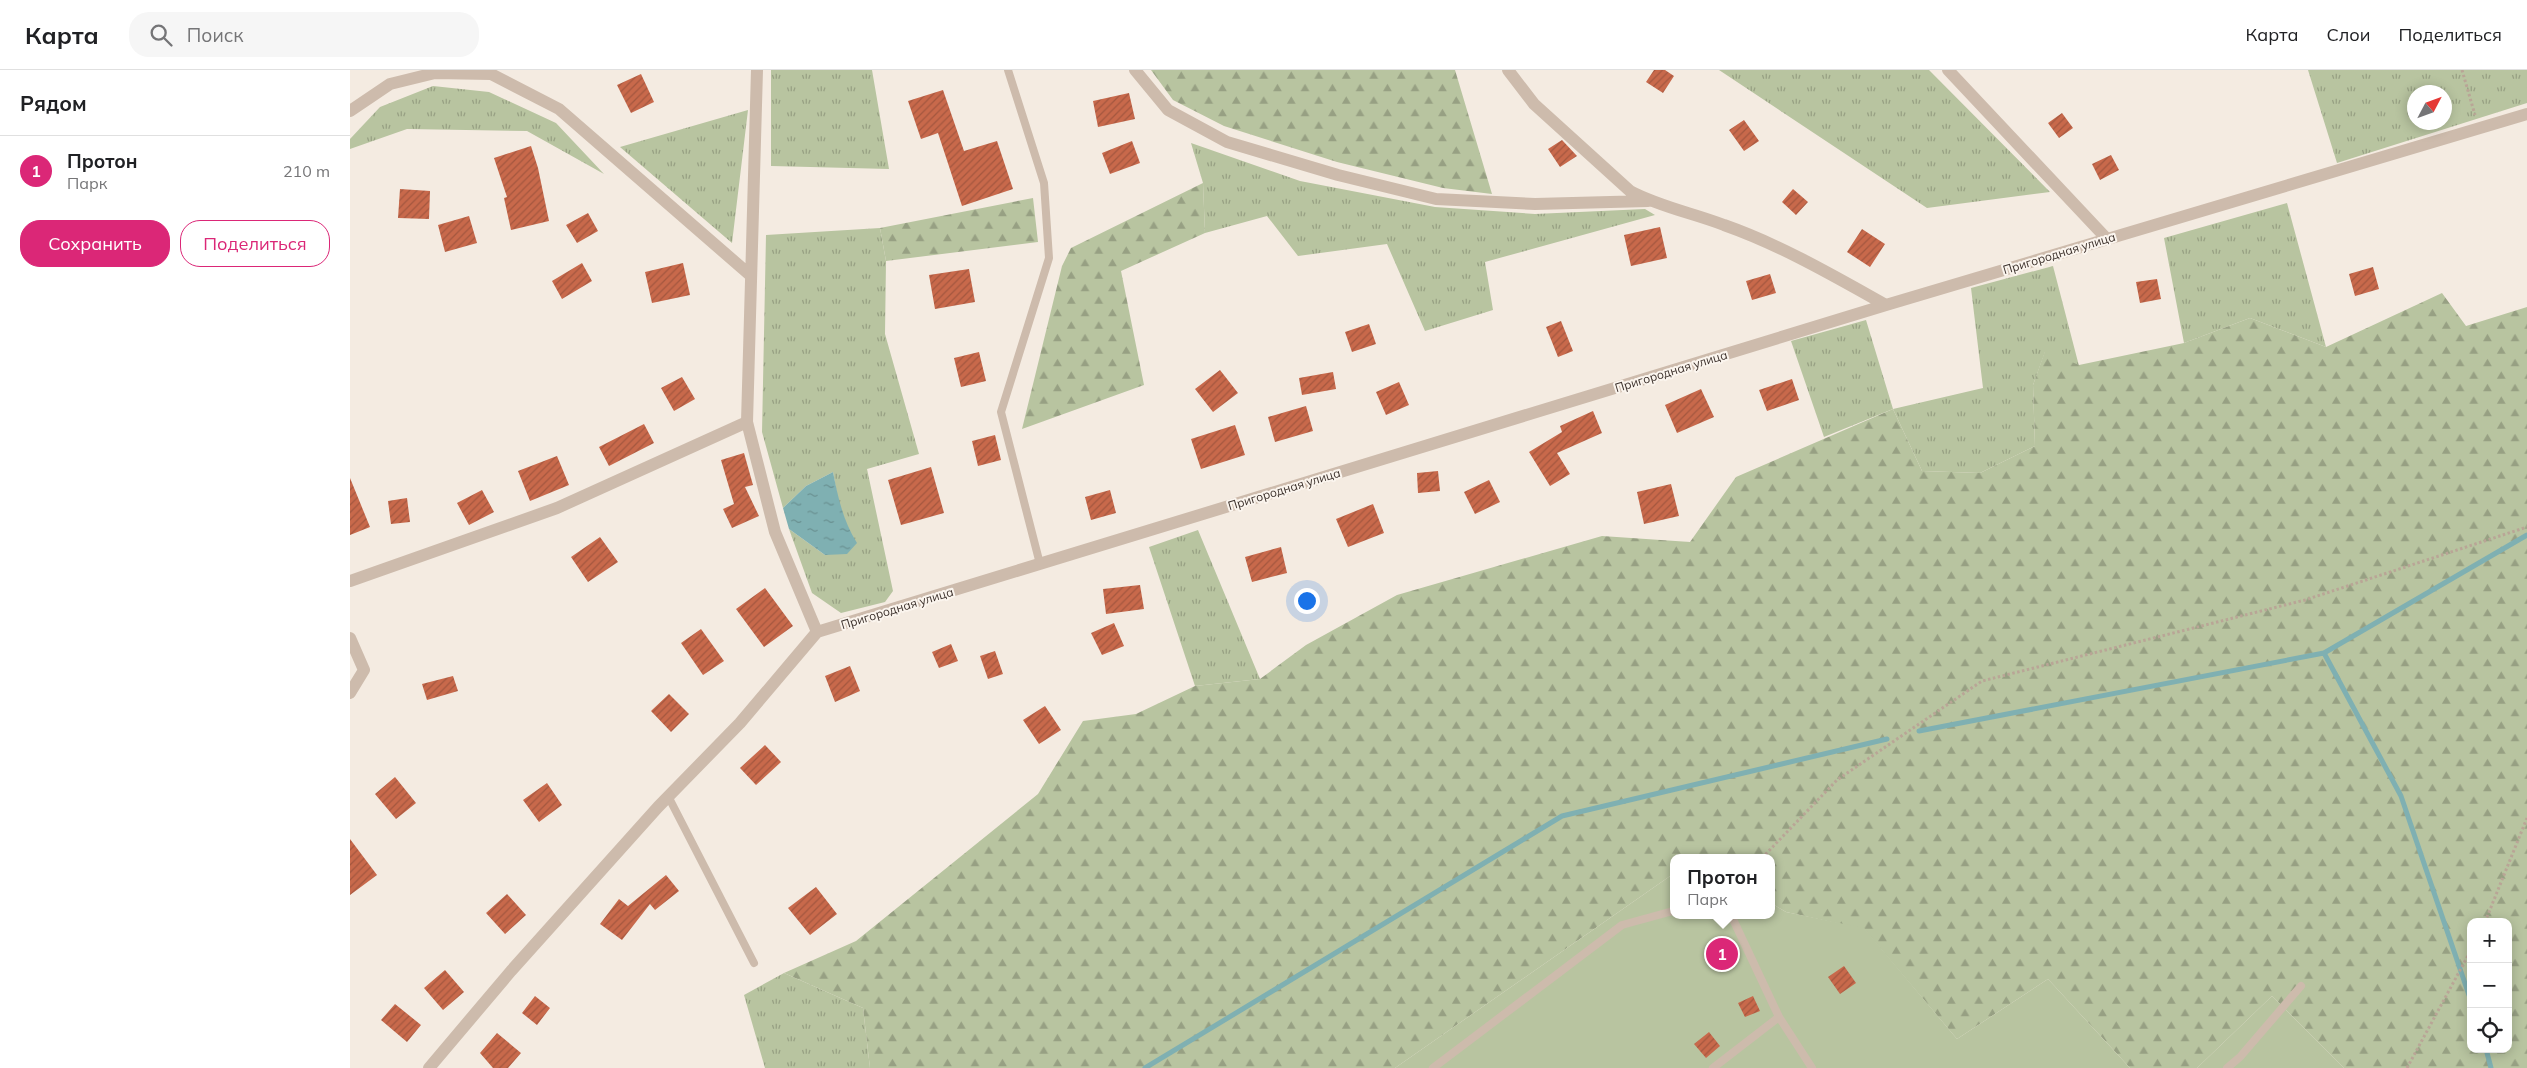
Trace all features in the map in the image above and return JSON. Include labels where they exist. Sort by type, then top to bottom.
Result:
[{"type":"street","points":[[429,1068],[511,970],[668,796],[740,723],[817,632],[775,532],[747,422],[750,275],[758,70]]},
{"type":"street","points":[[1135,70],[1168,110],[1227,142],[1338,175],[1436,198],[1535,204],[1648,200]]},
{"type":"street","points":[[1508,70],[1534,104],[1630,191],[1648,200],[1725,225],[1808,262],[1886,305]]},
{"type":"street","points":[[1948,70],[2107,239]]},
{"type":"street","points":[[350,112],[390,84],[435,72],[491,74],[559,109],[750,275]]},
{"type":"street","name":"Пригородная улица","points":[[817,632],[1886,305],[2527,114]]},
{"type":"street","points":[[350,581],[558,508],[747,422]]},
{"type":"street","points":[[350,638],[364,670],[350,693]]},
{"type":"lane","points":[[1008,70],[1044,183],[1050,258],[1001,412],[1040,564]]},
{"type":"lane","points":[[668,796],[754,963]]},
{"type":"lane","points":[[1433,1068],[1622,925],[1670,912]]},
{"type":"lane","points":[[1733,919],[1780,1017],[1812,1068]]},
{"type":"lane","points":[[2228,1068],[2240,1057],[2301,986]]},
{"type":"lane","points":[[1713,1068],[1780,1017]]},
{"type":"path","points":[[2462,70],[2479,128]]},
{"type":"path","points":[[1766,854],[1837,780],[1982,681],[2305,600],[2527,527]]},
{"type":"path","points":[[2487,918],[2527,818]]},
{"type":"path","points":[[2407,1068],[2467,957]]},
{"type":"green space","points":[[771,70],[872,70],[889,169],[771,166]]},
{"type":"green space","points":[[1151,70],[1455,70],[1492,194],[1443,188],[1337,162],[1224,126],[1173,100]]},
{"type":"green space","points":[[1719,70],[1929,70],[2050,192],[1927,208]]},
{"type":"green space","points":[[2308,70],[2527,70],[2527,103],[2452,127],[2452,85],[2407,85],[2407,130],[2442,130],[2337,163]]},
{"type":"green space","points":[[433,86],[489,92],[556,123],[604,174],[527,131],[407,129],[350,149],[350,139],[380,107]]},
{"type":"green space","points":[[748,110],[732,243],[620,147]]},
{"type":"green space","points":[[1191,143],[1300,181],[1435,207],[1535,214],[1645,209],[1655,215],[1485,262],[1493,310],[1425,331],[1387,244],[1298,256],[1267,216],[1205,233],[1203,183]]},
{"type":"green space","points":[[1203,183],[1205,233],[1121,271],[1144,385],[1022,429],[1062,266],[1071,248]]},
{"type":"green space","points":[[1033,198],[1038,242],[886,261],[880,228]]},
{"type":"green space","points":[[2287,203],[2326,347],[2250,318],[2184,343],[2164,238]]},
{"type":"green space","points":[[880,228],[886,261],[885,334],[919,454],[867,469],[893,591],[885,602],[841,613],[812,593],[789,529],[825,555],[848,529],[838,500],[833,472],[806,486],[783,508],[762,432],[766,235]]},
{"type":"green space","points":[[2053,266],[2079,366],[2045,352],[2033,385],[2035,446],[1980,473],[1922,471],[1893,409],[1983,388],[1971,288]]},
{"type":"green space","points":[[2442,293],[2466,326],[2527,307],[2527,1068],[2344,1068],[2272,996],[2197,1068],[2130,1068],[2048,979],[1957,1039],[1864,929],[1786,912],[1775,905],[1775,854],[1670,854],[1670,876],[1395,1068],[870,1068],[863,1008],[784,973],[856,941],[1038,794],[1083,721],[1136,714],[1195,686],[1260,679],[1306,645],[1397,595],[1602,536],[1690,542],[1736,477],[1893,409],[1922,471],[1980,473],[2035,446],[2033,385],[2045,351],[2079,365],[2184,343],[2250,318],[2326,347]]},
{"type":"green space","points":[[1866,320],[1893,409],[1824,437],[1791,341]]},
{"type":"green space","points":[[1198,530],[1260,679],[1195,686],[1149,547]]},
{"type":"green space","points":[[1670,876],[1670,919],[1775,919],[1775,905],[1786,912],[1864,928],[1957,1039],[2048,979],[2130,1068],[1395,1068]]},
{"type":"green space","points":[[784,973],[863,1008],[870,1068],[765,1068],[744,995]]},
{"type":"green space","points":[[2272,996],[2344,1068],[2197,1068]]},
{"type":"water","points":[[833,472],[839,500],[852,535],[857,543],[847,554],[825,555],[789,529],[783,508],[806,486]]},
{"type":"building","points":[[1654,70],[1665,70],[1674,76],[1663,93],[1646,82]]},
{"type":"building","points":[[641,74],[654,102],[631,113],[617,85]]},
{"type":"building","points":[[943,90],[964,151],[997,141],[1013,189],[962,206],[938,133],[921,139],[908,101]]},
{"type":"building","points":[[1129,93],[1135,119],[1098,127],[1093,101]]},
{"type":"building","points":[[2062,113],[2073,128],[2059,138],[2048,123]]},
{"type":"building","points":[[1744,120],[1759,141],[1744,151],[1729,130]]},
{"type":"building","points":[[1562,140],[1577,156],[1560,167],[1548,149]]},
{"type":"building","points":[[1132,141],[1140,163],[1110,174],[1102,153]]},
{"type":"building","points":[[531,146],[538,168],[549,221],[511,230],[504,198],[507,197],[494,158]]},
{"type":"building","points":[[2111,155],[2119,170],[2100,180],[2092,164]]},
{"type":"building","points":[[400,189],[430,191],[429,219],[398,218]]},
{"type":"building","points":[[1793,189],[1808,202],[1796,215],[1782,202]]},
{"type":"building","points":[[588,213],[598,231],[577,243],[566,225]]},
{"type":"building","points":[[469,216],[477,243],[445,252],[438,225]]},
{"type":"building","points":[[1660,227],[1667,258],[1631,266],[1624,235]]},
{"type":"building","points":[[1862,229],[1885,244],[1870,267],[1847,252]]},
{"type":"building","points":[[582,263],[592,281],[562,299],[552,281]]},
{"type":"building","points":[[683,263],[690,295],[652,303],[645,272]]},
{"type":"building","points":[[2373,267],[2379,289],[2355,296],[2349,274]]},
{"type":"building","points":[[969,269],[975,302],[935,309],[929,275]]},
{"type":"building","points":[[1770,274],[1776,293],[1752,300],[1746,281]]},
{"type":"building","points":[[2157,279],[2161,299],[2140,303],[2136,282]]},
{"type":"building","points":[[1561,321],[1573,351],[1558,357],[1546,327]]},
{"type":"building","points":[[1369,324],[1376,344],[1352,352],[1345,332]]},
{"type":"building","points":[[979,352],[986,381],[961,387],[954,358]]},
{"type":"building","points":[[1220,370],[1238,393],[1213,412],[1195,389]]},
{"type":"building","points":[[1333,372],[1336,389],[1302,395],[1299,378]]},
{"type":"building","points":[[682,377],[695,399],[674,411],[661,388]]},
{"type":"building","points":[[1792,379],[1799,400],[1767,411],[1759,390]]},
{"type":"building","points":[[1399,382],[1409,405],[1386,415],[1376,392]]},
{"type":"building","points":[[1701,389],[1714,417],[1677,433],[1665,405]]},
{"type":"building","points":[[1306,406],[1313,431],[1275,442],[1268,417]]},
{"type":"building","points":[[1593,411],[1602,433],[1557,453],[1570,474],[1550,486],[1529,452],[1562,432],[1560,426]]},
{"type":"building","points":[[644,424],[654,443],[609,466],[599,447]]},
{"type":"building","points":[[1235,425],[1245,455],[1201,469],[1191,439]]},
{"type":"building","points":[[995,435],[1001,460],[978,466],[972,441]]},
{"type":"building","points":[[744,453],[753,485],[745,487],[759,516],[732,528],[723,509],[734,504],[721,460]]},
{"type":"building","points":[[557,456],[569,485],[530,501],[518,471]]},
{"type":"building","points":[[931,467],[944,513],[901,525],[888,480]]},
{"type":"building","points":[[1438,471],[1440,491],[1418,493],[1417,473]]},
{"type":"building","points":[[350,478],[370,527],[350,535]]},
{"type":"building","points":[[1489,480],[1500,502],[1475,514],[1464,492]]},
{"type":"building","points":[[1671,484],[1679,516],[1644,524],[1637,492]]},
{"type":"building","points":[[482,490],[494,512],[469,525],[457,503]]},
{"type":"building","points":[[1110,490],[1116,513],[1091,520],[1085,497]]},
{"type":"building","points":[[407,498],[410,522],[391,524],[388,501]]},
{"type":"building","points":[[1373,504],[1384,533],[1348,547],[1336,519]]},
{"type":"building","points":[[600,537],[618,562],[588,582],[571,557]]},
{"type":"building","points":[[1281,547],[1287,573],[1252,582],[1245,557]]},
{"type":"building","points":[[1140,585],[1144,609],[1106,614],[1103,589]]},
{"type":"building","points":[[765,588],[793,626],[764,647],[736,609]]},
{"type":"building","points":[[1114,623],[1124,646],[1102,655],[1091,633]]},
{"type":"building","points":[[701,629],[724,661],[703,675],[681,643]]},
{"type":"building","points":[[951,644],[958,661],[939,668],[932,652]]},
{"type":"building","points":[[995,651],[1003,674],[988,679],[980,656]]},
{"type":"building","points":[[850,666],[860,691],[835,702],[825,676]]},
{"type":"building","points":[[453,676],[458,691],[427,700],[422,684]]},
{"type":"building","points":[[669,694],[689,714],[671,732],[651,711]]},
{"type":"building","points":[[1045,706],[1061,730],[1039,744],[1023,720]]},
{"type":"building","points":[[765,745],[781,762],[756,785],[740,768]]},
{"type":"building","points":[[395,777],[416,803],[396,819],[375,794]]},
{"type":"building","points":[[547,783],[562,805],[539,822],[523,800]]},
{"type":"building","points":[[350,839],[377,875],[350,895]]},
{"type":"building","points":[[666,875],[679,891],[655,910],[650,904],[622,940],[600,924],[619,899],[628,906]]},
{"type":"building","points":[[816,887],[837,914],[810,935],[788,908]]},
{"type":"building","points":[[507,894],[526,915],[505,934],[486,913]]},
{"type":"building","points":[[1844,966],[1856,983],[1840,994],[1828,977]]},
{"type":"building","points":[[445,970],[464,992],[443,1010],[424,988]]},
{"type":"building","points":[[535,996],[550,1008],[537,1025],[522,1013]]},
{"type":"building","points":[[1753,996],[1760,1011],[1745,1017],[1738,1003]]},
{"type":"building","points":[[395,1004],[421,1025],[407,1042],[381,1020]]},
{"type":"building","points":[[1709,1032],[1720,1046],[1706,1058],[1694,1044]]},
{"type":"building","points":[[497,1033],[521,1053],[508,1068],[493,1068],[480,1053]]},
{"type":"waterway","points":[[1919,731],[2324,653],[2527,535]]},
{"type":"waterway","points":[[2324,653],[2401,796],[2467,989]]},
{"type":"waterway","points":[[1145,1068],[1562,816],[1887,739]]},
{"type":"waterway","points":[[2487,1053],[2491,1068]]},
{"type":"place","name":"Протон","points":[[1722,954]]}]
